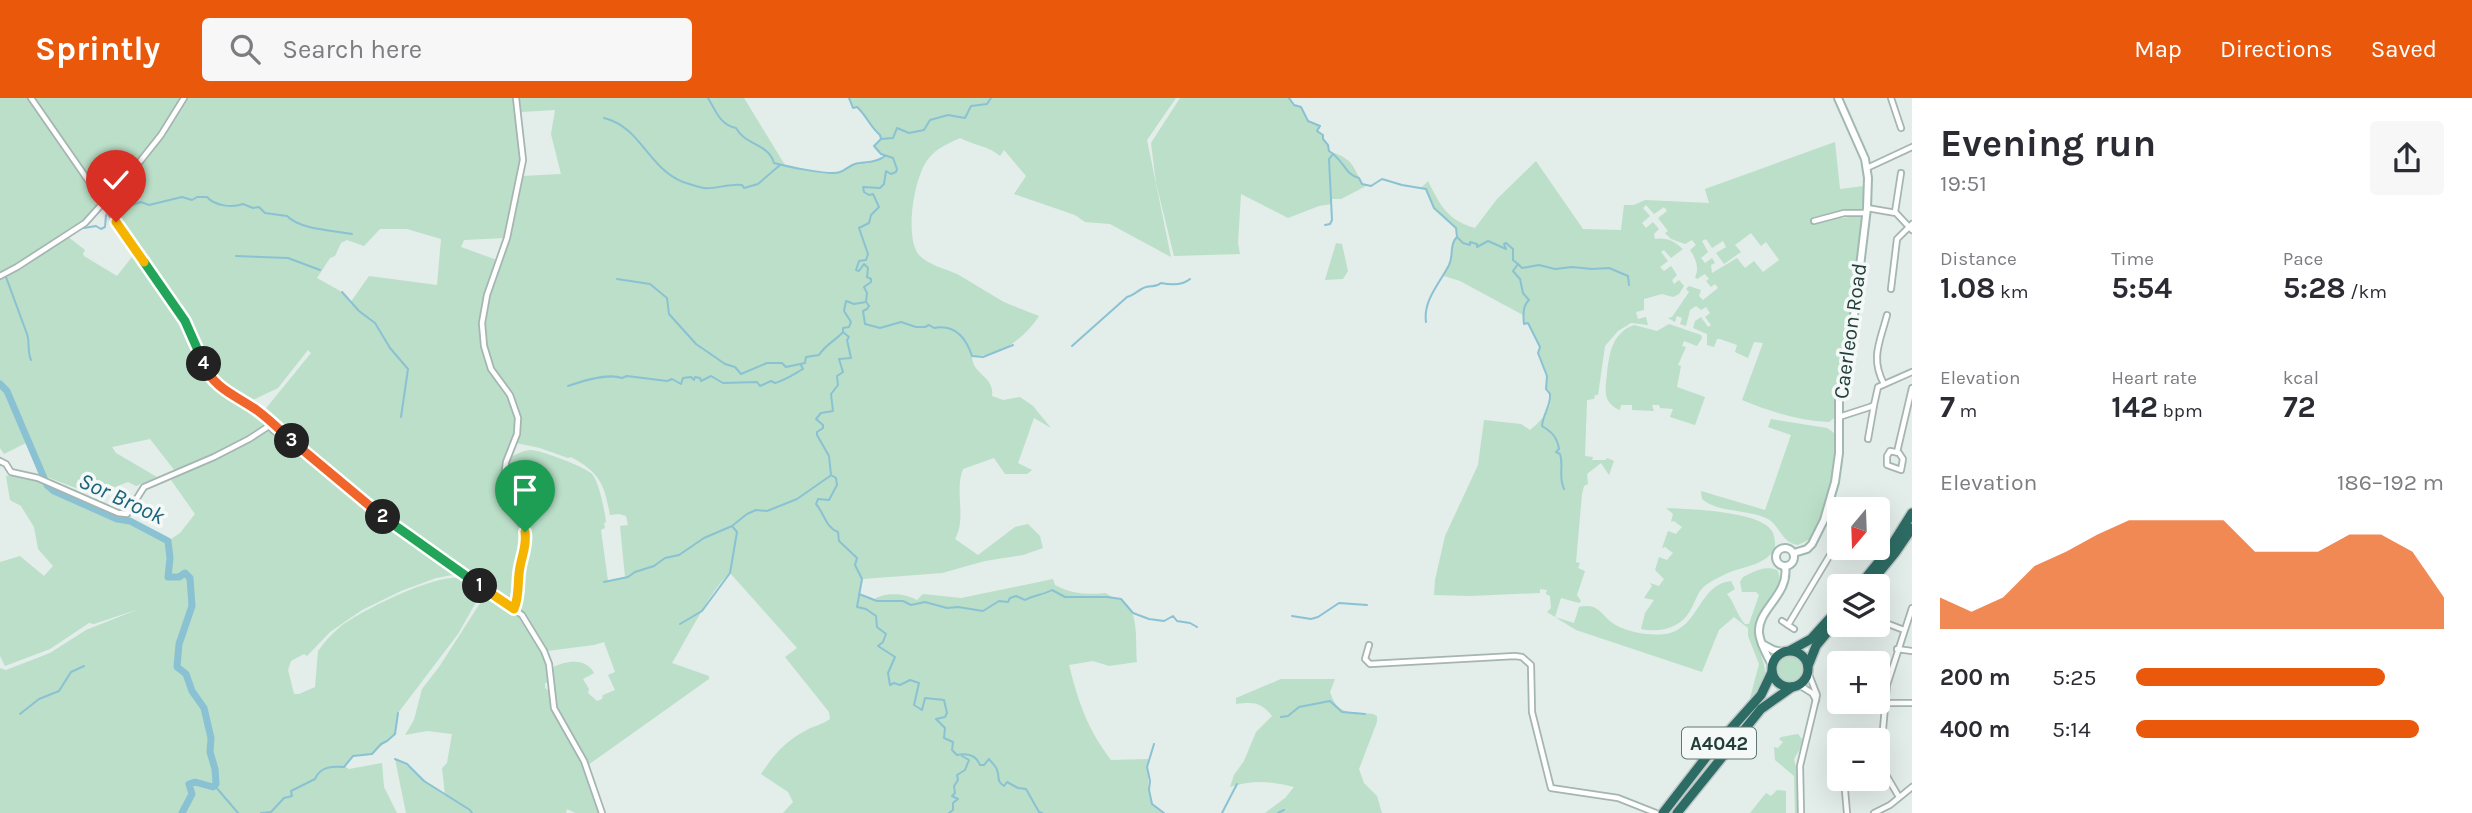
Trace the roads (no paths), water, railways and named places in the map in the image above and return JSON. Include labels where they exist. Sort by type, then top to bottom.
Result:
[{"type":"highway","points":[[1869,574],[1890,548],[1912,513]]},
{"type":"highway","points":[[1878,574],[1912,528]]},
{"type":"highway","points":[[1827,621],[1811,639],[1777,655],[1772,668],[1781,685],[1795,686],[1805,680],[1816,646],[1827,633]]},
{"type":"highway","points":[[1786,651],[1802,654],[1808,669]]},
{"type":"highway","name":"A4042","points":[[1663,813],[1761,695],[1772,668]]},
{"type":"highway","name":"A4042","points":[[1677,813],[1761,709],[1795,686]]},
{"type":"main road","name":"Caerleon Road","points":[[1831,497],[1837,469],[1839,397],[1849,358],[1869,185],[1860,147],[1838,98]]},
{"type":"main road","name":"Caerleon Road","points":[[1762,644],[1759,626],[1787,577],[1785,566],[1776,560],[1778,551],[1787,547],[1794,552],[1807,549],[1827,512]]},
{"type":"main road","name":"Caerleon Road","points":[[1785,566],[1793,561],[1794,552]]},
{"type":"main road","points":[[1762,644],[1773,650],[1786,651]]},
{"type":"main road","points":[[1762,644],[1772,668]]},
{"type":"street","points":[[31,98],[185,321],[206,371],[223,390],[258,412],[388,521],[522,615],[546,657],[554,708],[584,761],[602,813]]},
{"type":"street","points":[[0,276],[85,223],[161,135],[184,98]]},
{"type":"street","points":[[514,609],[526,540],[523,526],[515,517],[506,497],[504,478],[506,462],[517,434],[518,418],[510,395],[491,369],[484,346],[482,323],[487,295],[507,238],[523,160],[516,98]]},
{"type":"street","points":[[1891,98],[1901,128]]},
{"type":"street","points":[[1892,120],[1898,118]]},
{"type":"street","points":[[1867,168],[1912,147]]},
{"type":"street","points":[[1895,212],[1901,173]]},
{"type":"street","points":[[1814,221],[1844,213],[1895,212],[1911,226],[1897,239],[1891,289]]},
{"type":"street","points":[[1884,384],[1876,370],[1876,355],[1887,315]]},
{"type":"street","points":[[1868,439],[1876,389],[1912,373]]},
{"type":"street","points":[[1897,452],[1912,388]]},
{"type":"street","points":[[1839,417],[1874,405]]},
{"type":"street","points":[[258,412],[269,426],[290,444],[306,453]]},
{"type":"street","points":[[0,461],[6,464],[11,472],[38,478],[118,513],[127,514],[144,487],[241,443],[269,426]]},
{"type":"street","points":[[1897,452],[1904,461],[1900,470],[1886,465],[1888,454],[1897,452]]},
{"type":"street","points":[[1788,625],[1827,560]]},
{"type":"street","points":[[1890,674],[1912,608]]},
{"type":"street","points":[[1782,621],[1794,629]]},
{"type":"street","points":[[1890,625],[1904,631]]},
{"type":"street","points":[[1369,645],[1365,659],[1370,664],[1522,657],[1531,665],[1534,720],[1551,788],[1618,798],[1656,813]]},
{"type":"street","points":[[1897,649],[1912,652]]},
{"type":"street","points":[[1801,813],[1800,766],[1816,701],[1808,669]]},
{"type":"street","points":[[1795,686],[1812,693],[1816,701]]},
{"type":"street","points":[[1890,703],[1912,703]]},
{"type":"street","points":[[1885,714],[1882,768],[1899,797]]},
{"type":"street","points":[[1874,813],[1912,787]]},
{"type":"street","points":[[1845,791],[1847,813]]},
{"type":"waterway","points":[[708,98],[722,121],[736,128],[745,138],[767,152],[774,163],[835,173],[854,164],[876,161],[885,156]]},
{"type":"waterway","points":[[849,98],[853,108],[860,110],[881,139]]},
{"type":"waterway","points":[[991,98],[987,104],[971,106],[965,118],[948,115],[930,120],[924,130],[909,133],[897,128],[893,138],[881,139],[874,146],[881,154],[893,158],[897,169],[891,174],[886,171],[884,184],[880,188],[863,187],[864,192],[873,194],[879,207],[871,215],[869,223],[859,228],[868,254],[866,260],[859,261],[856,270],[859,271],[864,264],[868,268],[867,277],[871,282],[864,287],[867,293],[866,302],[854,304],[846,301],[844,311],[851,322],[849,327],[843,328],[843,332],[849,337],[847,340],[851,358],[839,359],[843,372],[837,376],[838,385],[831,394],[833,411],[821,413],[816,419],[823,425],[817,435],[829,456],[831,475],[836,478],[837,485],[829,500],[818,499],[816,504],[828,524],[838,532],[839,541],[857,558],[855,565],[862,579],[857,607],[876,616],[877,627],[886,634],[878,646],[895,657],[888,673],[890,685],[900,685],[910,680],[919,683],[914,705],[922,710],[925,698],[944,700],[947,713],[945,717],[936,719],[945,728],[944,738],[953,742],[952,750],[957,755],[974,756],[980,765],[984,765],[989,759],[996,769],[999,781],[1004,786],[1007,782],[1026,789],[1042,813]]},
{"type":"waterway","points":[[1289,98],[1294,105],[1301,107],[1308,121],[1320,126],[1317,131],[1323,135],[1329,151],[1351,174],[1359,178],[1362,184],[1371,186],[1382,179],[1426,189],[1434,208],[1456,228],[1457,237],[1463,243],[1470,245],[1470,242],[1477,244],[1477,247],[1488,241],[1506,249],[1506,243],[1513,249],[1513,260],[1518,264],[1513,271],[1520,279],[1523,293],[1529,300],[1525,308],[1524,324],[1528,323],[1540,347],[1538,353],[1547,376],[1546,389],[1550,394],[1542,426],[1557,441],[1559,449],[1556,452],[1561,458],[1561,480],[1564,489]]},
{"type":"waterway","points":[[604,118],[627,130],[671,175],[699,187],[742,185],[744,188],[758,184],[780,165]]},
{"type":"waterway","points":[[1325,225],[1332,220],[1329,159],[1333,154]]},
{"type":"waterway","points":[[111,212],[141,202],[149,205],[182,197],[192,200],[207,197],[229,206],[243,204],[259,207],[265,213],[287,216],[309,227],[352,234]]},
{"type":"waterway","points":[[84,228],[105,227],[106,215]]},
{"type":"waterway","points":[[1426,322],[1427,306],[1449,265],[1456,238]]},
{"type":"waterway","points":[[236,256],[288,258],[320,270]]},
{"type":"waterway","points":[[1518,264],[1522,268],[1539,265],[1555,269],[1609,268],[1628,276],[1629,285]]},
{"type":"waterway","points":[[6,277],[27,334],[31,360]]},
{"type":"waterway","points":[[617,279],[650,284],[667,298],[669,314],[696,344],[725,364],[735,367],[741,374],[767,363],[782,363],[786,367],[805,363],[806,357],[819,355],[843,332]]},
{"type":"waterway","points":[[1072,346],[1127,297],[1141,289],[1161,283],[1180,284],[1190,279]]},
{"type":"waterway","points":[[342,292],[359,311],[375,323],[390,348],[408,369],[401,417]]},
{"type":"waterway","points":[[867,303],[869,306],[863,311],[865,324],[880,328],[901,322],[916,327],[929,325],[934,328],[948,328],[963,338],[972,356],[983,357],[1013,345]]},
{"type":"waterway","points":[[568,386],[610,376],[667,381],[672,379],[681,384],[683,378],[691,377],[694,380],[695,377],[701,381],[711,376],[723,383],[757,382],[760,386],[786,379],[803,369],[801,365]]},
{"type":"waterway","name":"Sor Brook","points":[[0,384],[7,391],[47,485],[54,491],[117,519],[130,521],[168,541],[168,577],[179,577],[185,573],[190,578],[192,606],[179,644],[177,667],[186,674],[192,691],[204,708],[211,738],[210,752],[216,784],[213,787],[195,782],[189,784],[192,794],[182,813]]},
{"type":"waterway","points":[[604,582],[628,577],[665,558],[679,555],[704,538],[732,526],[747,514],[756,510],[767,511],[797,499],[830,476]]},
{"type":"waterway","points":[[680,624],[702,611],[730,573],[737,532],[732,526]]},
{"type":"waterway","points":[[859,594],[877,601],[903,601],[911,605],[925,602],[947,608],[983,611],[999,601],[1008,602],[1016,596],[1025,600],[1052,590],[1065,597],[1121,599],[1133,613],[1149,619],[1164,621],[1173,616],[1177,621],[1197,627]]},
{"type":"waterway","points":[[1292,616],[1311,619],[1339,603],[1367,605]]},
{"type":"waterway","points":[[20,714],[39,699],[59,691],[71,672],[84,666]]},
{"type":"waterway","points":[[1281,717],[1288,716],[1299,707],[1330,701],[1342,712],[1365,714]]},
{"type":"waterway","points":[[261,813],[271,812],[284,798],[292,796],[291,791],[315,779],[323,770],[344,767],[353,756],[372,754],[395,734],[398,713]]},
{"type":"waterway","points":[[1154,744],[1147,767],[1149,790],[1152,804],[1164,813]]},
{"type":"waterway","points":[[949,813],[958,799],[952,796],[955,793],[957,775],[965,770],[969,760],[962,756]]},
{"type":"waterway","points":[[395,759],[407,764],[424,781],[472,813]]},
{"type":"waterway","points":[[1222,813],[1237,784]]},
{"type":"waterway","points":[[215,786],[238,813]]},
{"type":"waterway","points":[[1278,813],[1284,810]]}]
